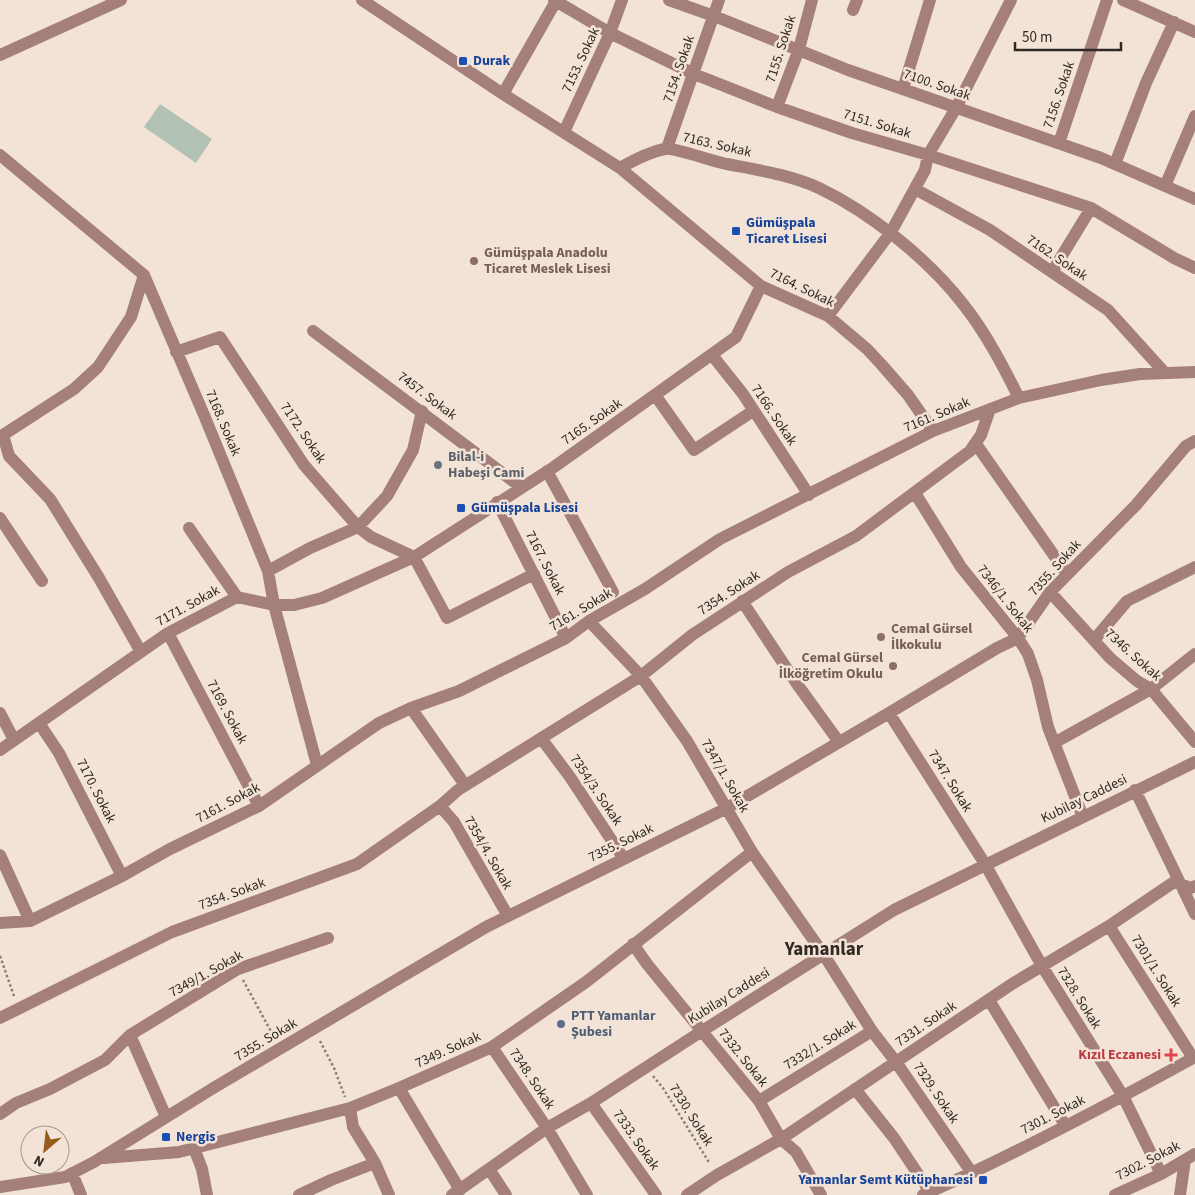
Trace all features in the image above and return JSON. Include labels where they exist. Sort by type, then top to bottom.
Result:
[{"type":"street","points":[[0,55],[121,0]]},
{"type":"street","name":"7153. Sokak","points":[[564,132],[610,33],[622,0]]},
{"type":"street","name":"7100. Sokak","points":[[668,0],[799,49],[848,70],[1115,164],[1195,200]]},
{"type":"street","name":"7154. Sokak","points":[[667,148],[719,0]]},
{"type":"street","name":"7155. Sokak","points":[[777,107],[799,49],[812,0]]},
{"type":"street","points":[[903,89],[930,0]]},
{"type":"street","points":[[828,316],[891,232],[925,170],[928,155],[956,108],[1011,0]]},
{"type":"street","name":"7156. Sokak","points":[[1059,143],[1107,0]]},
{"type":"street","points":[[1123,0],[1174,22],[1193,26]]},
{"type":"street","points":[[503,94],[555,1]]},
{"type":"street","name":"7151. Sokak","points":[[555,1],[610,33],[694,74],[777,107],[852,133],[928,155],[1091,208],[1174,258],[1195,268]]},
{"type":"street","points":[[369,2],[503,94],[620,168]]},
{"type":"street","points":[[1115,164],[1146,83],[1174,22]]},
{"type":"street","points":[[1165,186],[1195,116]]},
{"type":"street","name":"7163. Sokak","points":[[620,168],[638,157],[667,148],[716,162],[777,174],[818,188],[856,209],[891,232],[963,303],[995,352],[1019,398]]},
{"type":"street","name":"7168. Sokak","points":[[0,155],[144,275],[268,571],[274,605],[317,765]]},
{"type":"street","name":"7164. Sokak","points":[[620,168],[761,286],[828,316],[862,344],[908,395],[933,430]]},
{"type":"street","name":"7162. Sokak","points":[[915,189],[990,230],[1108,310],[1165,373]]},
{"type":"street","points":[[1052,272],[1091,208]]},
{"type":"street","points":[[141,652],[99,578],[50,499],[9,456],[1,437],[74,389],[98,367],[131,317],[144,275]]},
{"type":"street","name":"7165. Sokak","points":[[414,557],[497,502],[547,472],[736,337],[761,286]]},
{"type":"street","name":"7457. Sokak","points":[[313,331],[521,487]]},
{"type":"street","name":"7172. Sokak","points":[[176,352],[220,337],[304,465],[358,527],[371,537],[414,557]]},
{"type":"street","name":"7166. Sokak","points":[[712,355],[743,394],[808,494]]},
{"type":"street","name":"7161. Sokak","points":[[0,923],[30,921],[122,876],[170,849],[259,806],[379,723],[411,708],[458,691],[566,638],[589,621],[644,589],[720,539],[933,430],[1019,398],[1101,380],[1140,374],[1195,372]]},
{"type":"street","points":[[655,395],[694,450],[753,411]]},
{"type":"street","name":"7354. Sokak","points":[[0,1018],[172,932],[357,864],[440,806],[465,785],[641,676],[692,635],[742,602],[788,572],[856,536],[970,451],[981,435],[990,409]]},
{"type":"street","points":[[268,571],[310,548],[358,527],[387,496],[413,450],[422,411]]},
{"type":"street","name":"7355. Sokak","points":[[0,1187],[65,1177],[101,1158],[166,1117],[486,927],[726,808],[997,648],[1018,638],[1050,592],[1136,505],[1186,446],[1195,441]]},
{"type":"street","points":[[976,444],[1067,574]]},
{"type":"street","points":[[547,472],[613,592]]},
{"type":"street","name":"7346/1. Sokak","points":[[915,493],[961,566],[1018,638],[1028,654],[1048,727],[1083,817]]},
{"type":"street","name":"7167. Sokak","points":[[497,502],[566,638]]},
{"type":"street","points":[[0,518],[42,582]]},
{"type":"street","points":[[189,528],[236,597]]},
{"type":"street","points":[[414,557],[447,618],[534,574]]},
{"type":"street","name":"7171. Sokak","points":[[0,750],[168,633],[236,597],[274,605],[294,604],[322,598],[414,557]]},
{"type":"street","points":[[1094,640],[1127,601],[1195,567]]},
{"type":"street","name":"7346. Sokak","points":[[1050,592],[1110,658],[1136,681],[1150,689],[1195,742]]},
{"type":"street","points":[[742,602],[839,742]]},
{"type":"street","name":"7347/1. Sokak","points":[[589,621],[641,676],[687,740],[752,852],[824,955]]},
{"type":"street","name":"7169. Sokak","points":[[168,633],[259,806]]},
{"type":"street","points":[[1054,744],[1150,689],[1195,654]]},
{"type":"street","points":[[411,708],[465,785]]},
{"type":"street","points":[[0,712],[14,740]]},
{"type":"street","name":"7347. Sokak","points":[[889,713],[985,864]]},
{"type":"street","name":"7170. Sokak","points":[[39,723],[59,753],[122,876]]},
{"type":"street","name":"7354/3. Sokak","points":[[541,738],[570,777],[624,859]]},
{"type":"street","name":"Kubilay Caddesi","points":[[456,1192],[547,1128],[591,1103],[894,910],[1195,762]]},
{"type":"street","points":[[1135,790],[1195,914]]},
{"type":"street","name":"7354/4. Sokak","points":[[440,806],[454,822],[508,916]]},
{"type":"street","name":"7349. Sokak","points":[[101,1158],[179,1152],[350,1108],[492,1047],[586,982],[752,852]]},
{"type":"street","points":[[0,855],[30,921]]},
{"type":"street","name":"7328. Sokak","points":[[985,864],[1042,966],[1123,1096],[1161,1174]]},
{"type":"street","name":"7331. Sokak","points":[[687,1195],[717,1175],[781,1139],[989,1000],[1109,926],[1174,882],[1182,884]]},
{"type":"street","points":[[1182,884],[1191,888],[1195,886]]},
{"type":"street","name":"7301/1. Sokak","points":[[1109,926],[1194,1058]]},
{"type":"street","name":"7349/1. Sokak","points":[[0,1114],[16,1103],[50,1089],[106,1060],[130,1035],[238,969],[328,938]]},
{"type":"street","name":"7332. Sokak","points":[[633,944],[647,964],[759,1101],[781,1139],[796,1152],[821,1195]]},
{"type":"street","name":"7329. Sokak","points":[[824,955],[872,1031],[896,1062],[972,1173]]},
{"type":"street","points":[[989,1000],[1065,1125]]},
{"type":"street","name":"7332/1. Sokak","points":[[759,1101],[872,1031]]},
{"type":"street","points":[[130,1035],[166,1117]]},
{"type":"street","name":"7348. Sokak","points":[[492,1047],[547,1128],[587,1195]]},
{"type":"street","name":"7301. Sokak","points":[[926,1194],[972,1173],[1194,1058]]},
{"type":"street","points":[[399,1088],[456,1192]]},
{"type":"street","points":[[856,1089],[894,1138],[926,1194]]},
{"type":"street","name":"7333. Sokak","points":[[591,1103],[656,1195]]},
{"type":"street","points":[[350,1108],[353,1127],[375,1163],[389,1195]]},
{"type":"street","points":[[194,1148],[202,1169],[207,1195]]},
{"type":"street","points":[[1180,1195],[1190,1157]]},
{"type":"street","name":"7302. Sokak","points":[[1115,1195],[1161,1174],[1190,1157]]},
{"type":"street","points":[[299,1195],[375,1163]]},
{"type":"street","points":[[489,1169],[506,1195]]},
{"type":"street","points":[[72,1173],[81,1195]]},
{"type":"path","points":[[0,956],[18,1009]]},
{"type":"path","points":[[238,969],[280,1049]]},
{"type":"path","points":[[313,1029],[334,1068],[350,1108]]},
{"type":"path","name":"7330. Sokak","points":[[646,1067],[663,1088],[717,1175]]},
{"type":"green space","points":[[160,104],[212,139],[196,163],[144,127]]},
{"type":"place","name":"Durak","points":[[463,61]]},
{"type":"place","name":"Gümüşpala Ticaret Lisesi","points":[[736,231]]},
{"type":"place","name":"Gümüşpala Anadolu Ticaret Meslek Lisesi","points":[[474,261]]},
{"type":"place","name":"Bilal-i Habeşi Cami","points":[[438,465]]},
{"type":"place","name":"Gümüşpala Lisesi","points":[[461,508]]},
{"type":"place","name":"Cemal Gürsel İlkokulu","points":[[881,637]]},
{"type":"place","name":"Cemal Gürsel İlköğretim Okulu","points":[[893,666]]},
{"type":"place","name":"PTT Yamanlar Şubesi","points":[[561,1024]]},
{"type":"place","name":"Kızıl Eczanesi","points":[[1171,1055]]},
{"type":"place","name":"Nergis","points":[[166,1137]]},
{"type":"place","name":"Yamanlar Semt Kütüphanesi","points":[[983,1180]]},
{"type":"district","name":"Yamanlar","points":[[824,949]]}]
